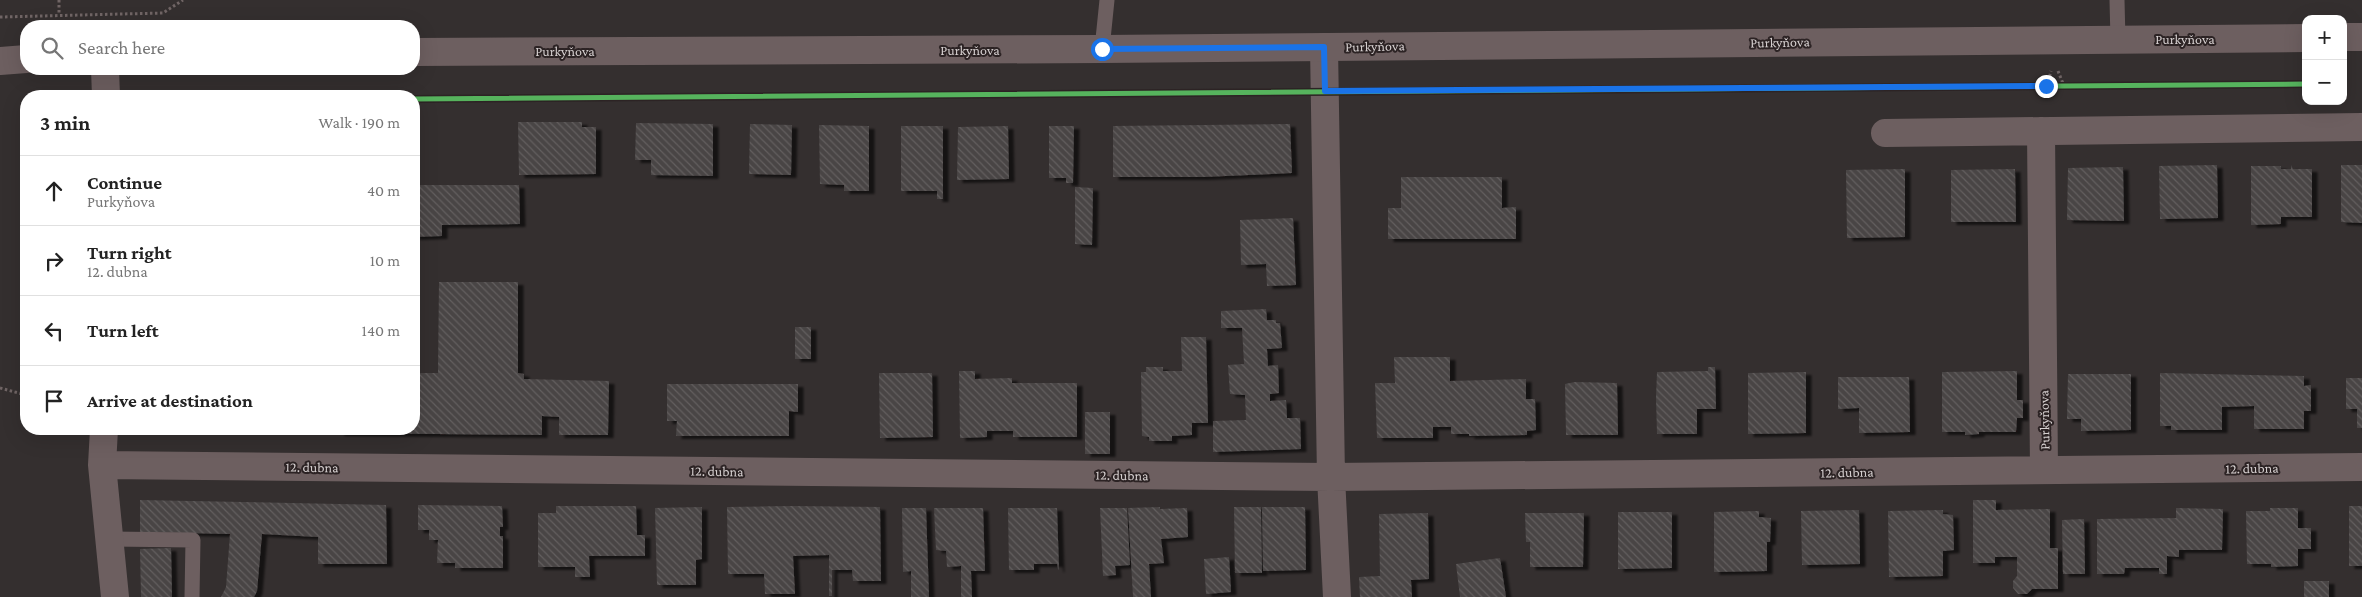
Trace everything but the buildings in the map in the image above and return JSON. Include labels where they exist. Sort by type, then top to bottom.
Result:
[{"type":"street","points":[[2347,37],[2362,37]]},
{"type":"street","name":"Purkyňova","points":[[420,52],[1102,49],[2302,38]]},
{"type":"street","points":[[1324,47],[1332,477],[1337,597]]},
{"type":"street","points":[[0,61],[20,59]]},
{"type":"street","points":[[104,75],[106,90]]},
{"type":"street","points":[[1885,133],[2362,127]]},
{"type":"street","name":"Purkyňova","points":[[2041,131],[2044,470]]},
{"type":"street","points":[[104,435],[102,465],[115,597]]},
{"type":"street","name":"12. dubna","points":[[102,465],[1332,477],[2362,467]]},
{"type":"lane","points":[[1102,49],[1107,0]]},
{"type":"lane","points":[[2117,0],[2118,40]]},
{"type":"lane","points":[[110,539],[193,540],[192,597]]},
{"type":"path","points":[[59,0],[59,15]]},
{"type":"path","points":[[0,17],[163,13],[183,0]]},
{"type":"path","points":[[2037,86],[2074,86]]},
{"type":"path","points":[[0,388],[20,393]]},
{"type":"cycle path","points":[[420,99],[2302,84]]},
{"type":"route","points":[[1102,49],[1324,47],[1325,91],[2046,86]]}]
